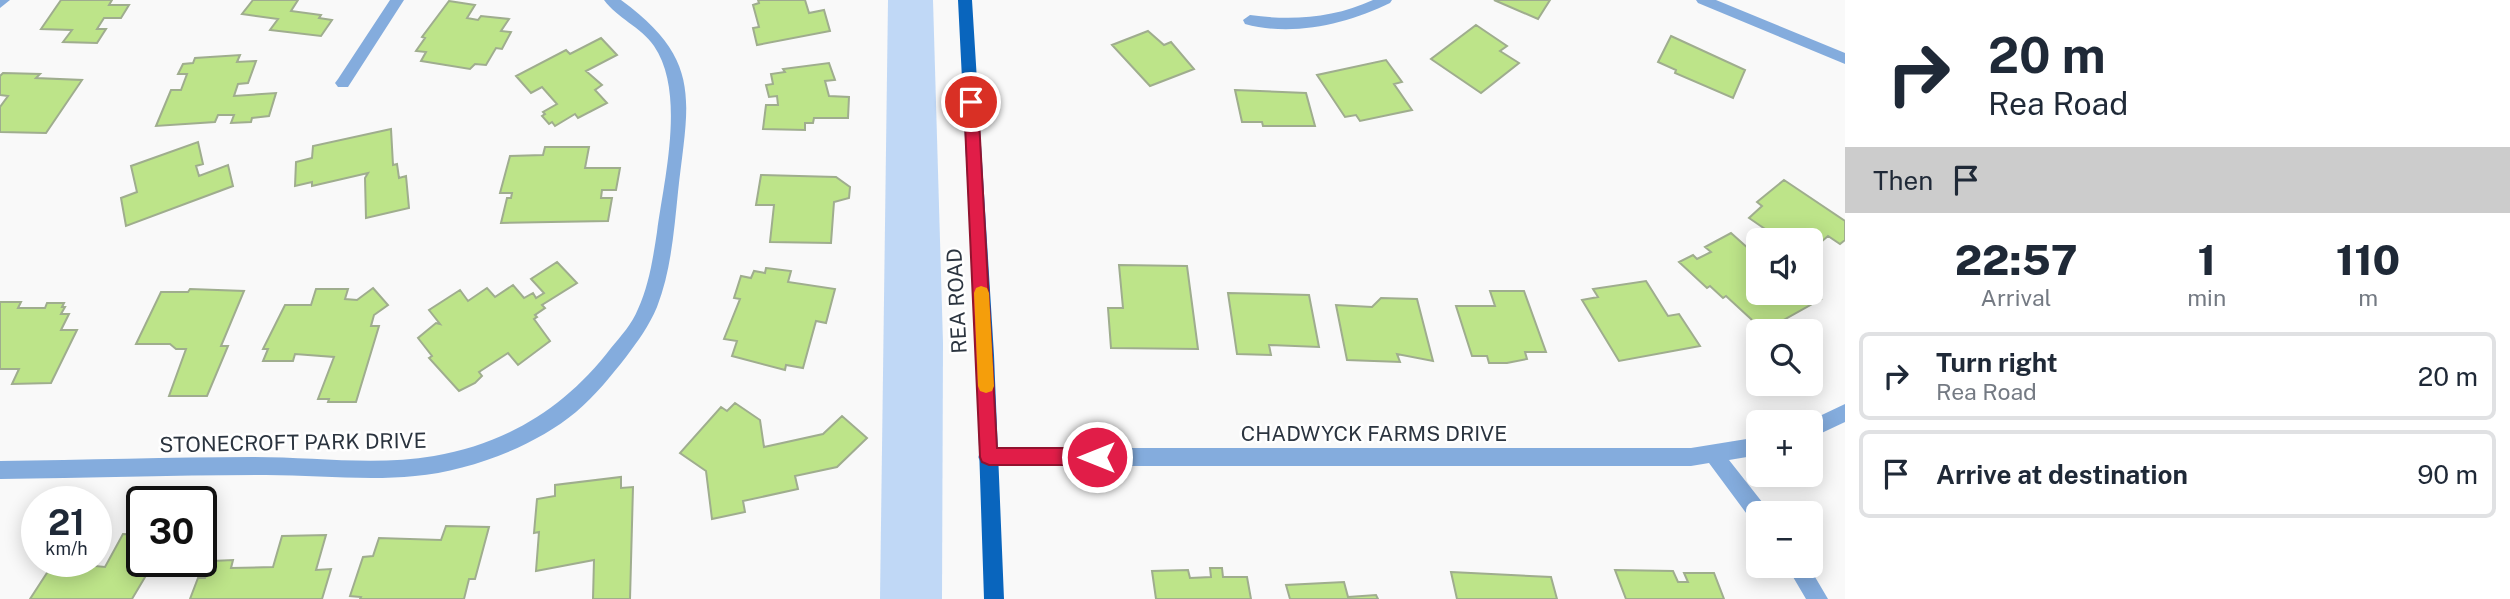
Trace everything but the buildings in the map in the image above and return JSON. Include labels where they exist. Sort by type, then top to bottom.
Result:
[{"type":"main road","name":"REA ROAD","points":[[965,0],[994,599]]},
{"type":"street","points":[[344,83],[397,0]]},
{"type":"street","name":"STONECROFT PARK DRIVE","points":[[0,470],[288,466],[384,469],[432,465],[474,456],[569,407],[607,369],[642,322],[659,271],[681,104],[677,73],[665,48],[651,30],[611,0]]},
{"type":"street","points":[[1250,20],[1280,23],[1320,21],[1345,17],[1385,0]]},
{"type":"street","points":[[1703,0],[1845,59]]},
{"type":"street","points":[[1823,423],[1845,413]]},
{"type":"street","name":"CHADWYCK FARMS DRIVE","points":[[989,457],[1691,457],[1746,449]]},
{"type":"street","points":[[1714,455],[1749,501]]},
{"type":"street","points":[[1804,578],[1818,599]]},
{"type":"shaded area","points":[[888,0],[933,0],[943,343],[942,599],[880,599]]},
{"type":"slow traffic","points":[[981,293],[986,386]]},
{"type":"route","points":[[971,102],[989,457],[1097,457]]}]
